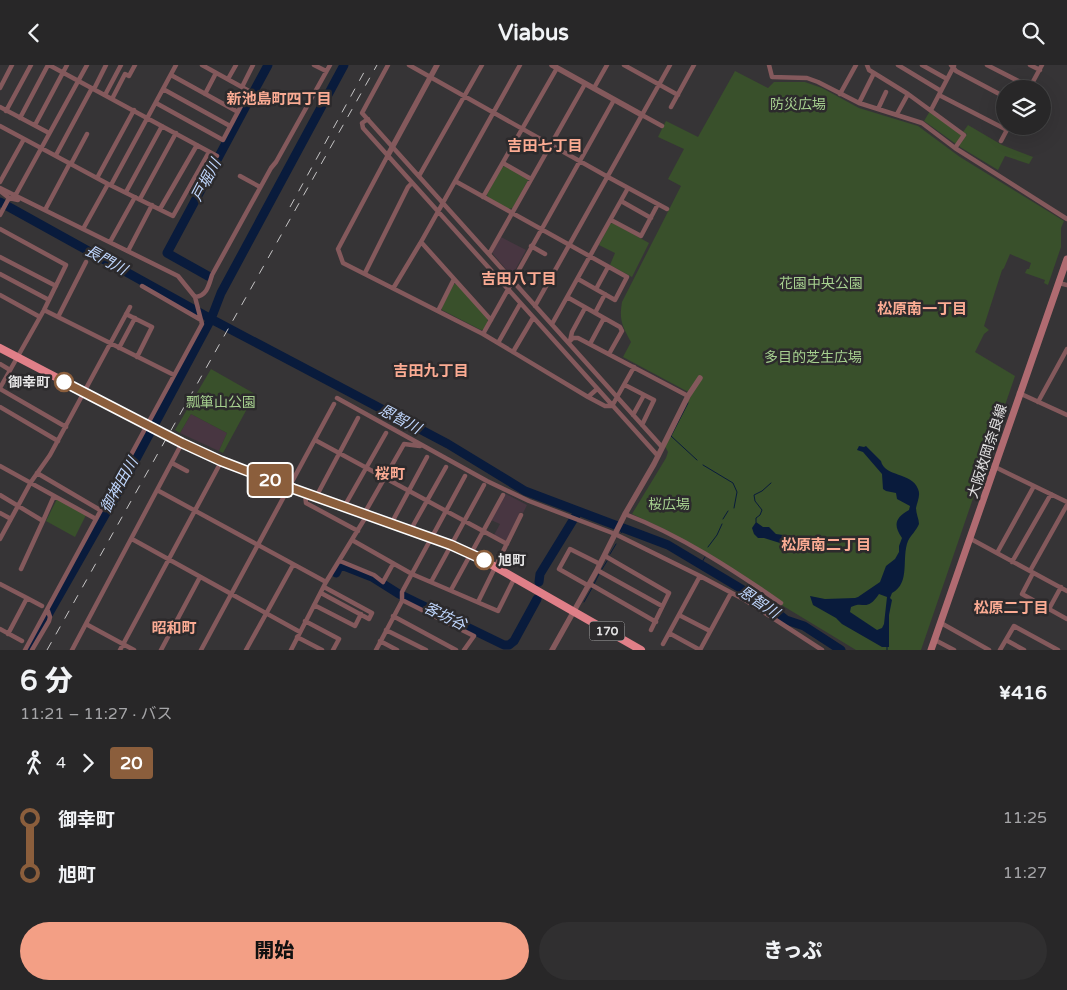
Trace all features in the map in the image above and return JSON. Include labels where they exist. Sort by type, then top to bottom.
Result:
[{"type":"highway","name":"170","points":[[0,348],[150,427],[221,461],[472,553],[640,650]]},
{"type":"main road","name":"大阪枚岡奈良線","points":[[931,650],[1067,259]]},
{"type":"street","points":[[0,88],[12,65]]},
{"type":"street","points":[[6,111],[31,65]]},
{"type":"street","points":[[20,118],[49,65],[217,156]]},
{"type":"street","points":[[35,125],[67,65]]},
{"type":"street","points":[[15,196],[87,65]]},
{"type":"street","points":[[56,155],[106,65]]},
{"type":"street","points":[[106,95],[121,65]]},
{"type":"street","points":[[112,99],[125,74],[129,76],[135,65]]},
{"type":"street","points":[[83,229],[148,118],[176,65]]},
{"type":"street","points":[[156,103],[224,140],[249,91],[202,65]]},
{"type":"street","points":[[205,94],[215,72],[216,65]]},
{"type":"street","points":[[228,79],[236,65]]},
{"type":"street","points":[[242,87],[254,65]]},
{"type":"street","points":[[314,65],[326,71]]},
{"type":"street","points":[[196,300],[204,293],[271,167],[276,163],[330,65]]},
{"type":"street","points":[[388,65],[362,113],[662,447]]},
{"type":"street","points":[[408,65],[667,209]]},
{"type":"street","points":[[437,65],[338,249],[344,263],[483,334],[588,397],[605,406],[612,406]]},
{"type":"street","points":[[419,176],[482,65]]},
{"type":"street","points":[[394,287],[520,65]]},
{"type":"street","points":[[594,89],[607,65]]},
{"type":"street","points":[[624,65],[678,95]]},
{"type":"street","points":[[535,306],[670,65]]},
{"type":"street","points":[[671,107],[694,65]]},
{"type":"street","points":[[769,65],[772,77],[807,78],[859,103],[922,123],[955,147],[1067,219]]},
{"type":"street","points":[[840,94],[856,65]]},
{"type":"street","points":[[867,65],[869,70],[908,94],[964,135],[955,147]]},
{"type":"street","points":[[898,65],[940,93],[996,122]]},
{"type":"street","points":[[922,65],[947,79]]},
{"type":"street","points":[[988,65],[1015,80]]},
{"type":"street","points":[[1030,65],[1041,68],[1034,80]]},
{"type":"street","points":[[484,197],[554,66],[662,126]]},
{"type":"street","points":[[931,110],[953,66]]},
{"type":"street","points":[[953,66],[956,71],[996,92]]},
{"type":"street","points":[[859,103],[874,73]]},
{"type":"street","points":[[171,75],[238,112]]},
{"type":"street","points":[[489,254],[585,83]]},
{"type":"street","points":[[163,89],[230,126]]},
{"type":"street","points":[[878,109],[886,92]]},
{"type":"street","points":[[897,114],[908,94]]},
{"type":"street","points":[[483,334],[614,100]]},
{"type":"street","points":[[0,107],[49,133]]},
{"type":"street","points":[[97,178],[134,110]]},
{"type":"street","points":[[368,119],[362,123],[363,128],[658,456]]},
{"type":"street","points":[[0,126],[173,216],[209,152]]},
{"type":"street","points":[[126,192],[162,126]]},
{"type":"street","points":[[140,199],[176,133]]},
{"type":"street","points":[[45,210],[87,134]]},
{"type":"street","points":[[1001,141],[1004,135]]},
{"type":"street","points":[[0,182],[24,139]]},
{"type":"street","points":[[160,209],[197,145]]},
{"type":"street","points":[[503,163],[531,179]]},
{"type":"street","points":[[240,177],[260,187]]},
{"type":"street","points":[[455,181],[627,277],[615,300],[578,279]]},
{"type":"street","points":[[365,273],[408,187],[412,183]]},
{"type":"street","points":[[552,324],[628,188]]},
{"type":"street","points":[[0,190],[45,210],[178,277],[196,300],[202,324],[174,375],[150,427],[100,510],[32,650]]},
{"type":"street","points":[[0,190],[9,198],[33,205]]},
{"type":"street","points":[[110,242],[135,197]]},
{"type":"street","points":[[1,214],[9,198]]},
{"type":"street","points":[[621,201],[651,218]]},
{"type":"street","points":[[611,220],[641,236],[658,204]]},
{"type":"street","points":[[128,251],[152,205]]},
{"type":"street","points":[[0,229],[66,265],[44,310],[0,386],[66,427]]},
{"type":"street","points":[[421,242],[491,320]]},
{"type":"street","points":[[531,247],[545,254]]},
{"type":"street","points":[[0,257],[56,286]]},
{"type":"street","points":[[58,317],[86,262]]},
{"type":"street","points":[[596,289],[608,267]]},
{"type":"street","points":[[0,275],[49,300]]},
{"type":"street","points":[[438,311],[454,279]]},
{"type":"street","points":[[1059,283],[1067,285]]},
{"type":"street","points":[[142,286],[201,318]]},
{"type":"street","points":[[595,313],[606,294]]},
{"type":"street","points":[[0,295],[40,317]]},
{"type":"street","points":[[567,297],[620,327],[622,331],[609,354]]},
{"type":"street","points":[[498,343],[520,304]]},
{"type":"street","points":[[0,539],[31,482],[66,427],[130,307]]},
{"type":"street","points":[[569,342],[572,332],[585,308]]},
{"type":"street","points":[[44,310],[174,375]]},
{"type":"street","points":[[126,314],[152,327],[137,357]]},
{"type":"street","points":[[119,349],[135,318]]},
{"type":"street","points":[[513,352],[533,318]]},
{"type":"street","points":[[590,344],[604,318]]},
{"type":"street","points":[[569,342],[573,338],[578,338],[688,396]]},
{"type":"street","points":[[1038,402],[1067,349]]},
{"type":"street","points":[[0,364],[10,369]]},
{"type":"street","points":[[612,406],[634,367]]},
{"type":"street","points":[[552,650],[605,556],[624,515],[658,456],[688,396],[700,378]]},
{"type":"street","points":[[625,385],[654,401],[642,425]]},
{"type":"street","points":[[588,397],[597,389]]},
{"type":"street","points":[[1020,393],[1067,415]]},
{"type":"street","points":[[633,415],[644,395]]},
{"type":"street","points":[[338,398],[423,447],[506,491],[577,521],[616,533],[700,576],[745,600],[822,650]]},
{"type":"street","points":[[201,650],[334,404]]},
{"type":"street","points":[[0,407],[58,441]]},
{"type":"street","points":[[316,497],[358,418]]},
{"type":"street","points":[[344,507],[386,433]]},
{"type":"street","points":[[315,440],[507,544]]},
{"type":"street","points":[[72,650],[182,443]]},
{"type":"street","points":[[291,650],[305,621],[358,531],[404,444],[423,447]]},
{"type":"street","points":[[391,524],[427,457]]},
{"type":"street","points":[[120,650],[221,461]]},
{"type":"street","points":[[172,463],[187,471]]},
{"type":"street","points":[[0,466],[96,519]]},
{"type":"street","points":[[410,531],[446,467]]},
{"type":"street","points":[[995,467],[1051,494],[1067,504],[1022,594],[1067,619]]},
{"type":"street","points":[[37,473],[100,510]]},
{"type":"street","points":[[376,650],[402,600],[402,592],[466,476]]},
{"type":"street","points":[[432,582],[484,485]]},
{"type":"street","points":[[997,553],[1034,486]]},
{"type":"street","points":[[157,490],[259,545],[372,613],[369,619],[321,593]]},
{"type":"street","points":[[305,493],[306,503],[358,531]]},
{"type":"street","points":[[1012,562],[1051,494]]},
{"type":"street","points":[[0,495],[43,521]]},
{"type":"street","points":[[450,590],[503,495]]},
{"type":"street","points":[[21,569],[54,496]]},
{"type":"street","points":[[0,513],[11,519]]},
{"type":"street","points":[[478,602],[521,515]]},
{"type":"street","points":[[624,515],[650,524],[687,543],[781,603]]},
{"type":"street","points":[[132,539],[267,613],[322,650]]},
{"type":"street","points":[[971,539],[1067,591]]},
{"type":"street","points":[[352,540],[412,574],[498,611],[515,577]]},
{"type":"street","points":[[656,622],[559,569],[570,549],[662,606]]},
{"type":"street","points":[[605,556],[669,593],[651,630]]},
{"type":"street","points":[[340,561],[374,575],[383,582],[393,564]]},
{"type":"street","points":[[246,650],[293,565]]},
{"type":"street","points":[[663,644],[700,576]]},
{"type":"street","points":[[160,650],[200,577]]},
{"type":"street","points":[[0,584],[42,605]]},
{"type":"street","points":[[1049,609],[1061,587]]},
{"type":"street","points":[[669,633],[700,649],[731,593]]},
{"type":"street","points":[[8,634],[27,598]]},
{"type":"street","points":[[402,600],[474,636],[464,650]]},
{"type":"street","points":[[314,605],[355,626],[361,614]]},
{"type":"street","points":[[25,650],[49,613]]},
{"type":"street","points":[[679,615],[710,631]]},
{"type":"street","points":[[393,617],[456,650]]},
{"type":"street","points":[[305,621],[339,639],[333,650]]},
{"type":"street","points":[[941,623],[989,650]]},
{"type":"street","points":[[86,624],[134,650]]},
{"type":"street","points":[[1000,650],[1014,626],[1058,650]]},
{"type":"street","points":[[0,629],[22,641]]},
{"type":"street","points":[[386,629],[426,650]]},
{"type":"street","points":[[935,640],[954,650]]},
{"type":"street","points":[[1006,640],[1024,650]]},
{"type":"street","points":[[380,641],[397,650]]},
{"type":"shaded area","points":[[501,237],[526,250],[513,274],[510,274],[492,252]]},
{"type":"shaded area","points":[[191,414],[227,433],[219,451],[180,433]]},
{"type":"shaded area","points":[[504,493],[527,505],[523,513],[520,512],[506,541],[494,535],[500,524],[491,520]]},
{"type":"green space","name":"花園中央公園","points":[[735,71],[768,88],[774,82],[805,82],[822,88],[859,108],[918,126],[960,157],[1064,221],[1061,228],[1061,247],[1048,285],[1044,283],[1045,280],[1025,273],[1031,263],[1010,254],[1002,270],[984,326],[989,330],[984,334],[975,352],[1015,376],[921,650],[856,650],[770,598],[772,595],[666,530],[632,514],[666,458],[668,452],[665,446],[692,394],[623,357],[631,342],[622,323],[622,302],[681,186],[668,179],[684,149],[658,137],[666,121],[698,137]]},
{"type":"green space","points":[[930,111],[961,134],[956,144],[924,121]]},
{"type":"green space","points":[[968,125],[1002,145],[1033,157],[1029,164],[1005,156],[998,170],[960,147],[959,145],[967,134],[963,132]]},
{"type":"green space","points":[[506,166],[528,180],[513,208],[509,209],[488,198],[487,194],[502,167]]},
{"type":"green space","points":[[613,223],[649,243],[632,277],[610,265],[615,253],[599,245],[610,224]]},
{"type":"green space","points":[[454,284],[457,284],[487,317],[488,324],[485,329],[481,330],[442,310],[442,306]]},
{"type":"green space","name":"瓢箪山公園","points":[[211,369],[255,394],[223,453],[219,451],[227,433],[191,414],[180,433],[175,430]]},
{"type":"green space","points":[[57,499],[86,515],[75,537],[46,521]]},
{"type":"water","points":[[859,446],[866,446],[887,470],[910,480],[919,491],[916,508],[919,524],[908,541],[902,583],[892,593],[890,598],[892,600],[889,615],[889,647],[882,647],[842,624],[836,618],[813,605],[810,596],[825,599],[858,597],[880,582],[886,566],[895,559],[899,552],[902,538],[897,529],[897,522],[909,510],[910,506],[897,499],[896,493],[883,489],[882,474],[863,452],[857,450]],"holes":[[[879,594],[887,597],[882,628],[877,630],[850,612],[851,607],[855,605],[868,605]]]},
{"type":"water","points":[[756,522],[763,527],[769,527],[776,534],[783,535],[786,540],[780,543],[758,538],[752,528]]},
{"type":"waterway","name":"戸堀川","points":[[208,276],[167,253],[268,65]]},
{"type":"waterway","name":"御神田川","points":[[28,650],[122,485],[211,319],[221,293],[344,65]]},
{"type":"waterway","name":"恩智川","points":[[0,202],[211,319],[448,444],[525,491],[668,545],[765,603],[786,620],[804,626],[841,650]]},
{"type":"waterway","points":[[688,403],[671,436],[697,460]]},
{"type":"waterway","points":[[703,465],[733,483],[737,492],[734,508]]},
{"type":"waterway","points":[[756,522],[756,518],[762,510],[755,501],[754,495],[771,483]]},
{"type":"waterway","points":[[723,519],[728,511]]},
{"type":"waterway","name":"客坊谷","points":[[539,582],[540,574],[578,512]]},
{"type":"waterway","points":[[708,547],[722,524]]},
{"type":"waterway","name":"恩智川","points":[[621,533],[625,528]]},
{"type":"waterway","points":[[610,554],[616,544]]},
{"type":"waterway","points":[[701,564],[705,557]]},
{"type":"waterway","points":[[602,569],[607,561]]},
{"type":"waterway","name":"客坊谷","points":[[336,573],[339,567],[344,566],[372,577],[399,594],[504,645],[509,645],[514,641],[537,599]]},
{"type":"waterway","points":[[594,584],[599,574]]},
{"type":"waterway","points":[[584,602],[592,588]]},
{"type":"railway","points":[[290,207],[368,65]]},
{"type":"railway","points":[[47,650],[377,65]]},
{"type":"bus line","name":"20","points":[[64,382],[221,461],[451,545],[484,560]]},
{"type":"place","name":"御幸町","points":[[64,382]]},
{"type":"place","name":"旭町","points":[[484,560]]},
{"type":"district","name":"新池島町四丁目","points":[[279,99]]},
{"type":"district","name":"吉田七丁目","points":[[545,146]]},
{"type":"district","name":"吉田八丁目","points":[[519,279]]},
{"type":"district","name":"松原南一丁目","points":[[922,309]]},
{"type":"district","name":"吉田九丁目","points":[[431,371]]},
{"type":"district","name":"桜町","points":[[390,474]]},
{"type":"district","name":"松原南二丁目","points":[[826,545]]},
{"type":"district","name":"松原二丁目","points":[[1011,608]]},
{"type":"district","name":"昭和町","points":[[174,628]]},
{"type":"park label","name":"防災広場","points":[[798,104]]},
{"type":"park label","name":"多目的芝生広場","points":[[813,357]]},
{"type":"park label","name":"桜広場","points":[[669,504]]},
{"type":"water label","name":"長門川","points":[[106,260]]}]
